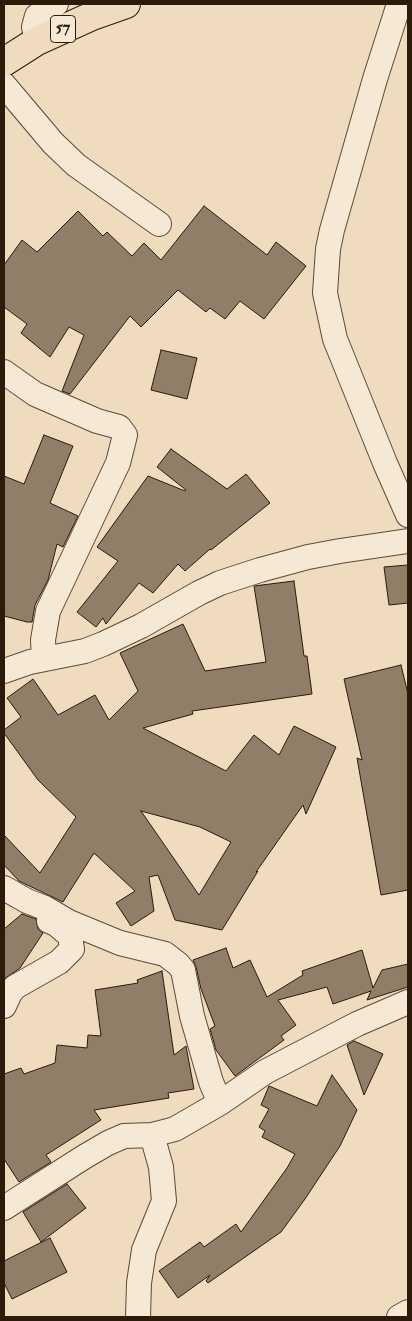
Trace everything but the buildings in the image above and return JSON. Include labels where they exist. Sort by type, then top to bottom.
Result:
[{"type":"main road","name":"57","points":[[4,62],[37,41],[92,16],[126,4]]},
{"type":"street","points":[[37,41],[34,23],[37,16],[56,4]]},
{"type":"street","points":[[399,4],[375,78],[332,230],[328,249],[325,292],[335,339],[408,515]]},
{"type":"street","points":[[4,85],[53,143],[76,166],[159,224]]},
{"type":"street","points":[[4,372],[35,394],[97,421],[119,427],[126,435],[118,463],[48,612],[44,640],[44,659]]},
{"type":"street","points":[[4,671],[103,644],[141,626],[220,583],[260,570],[332,552],[408,540]]},
{"type":"street","points":[[4,888],[69,922],[120,943],[164,954],[178,964],[182,970],[192,1016],[211,1082],[220,1102]]},
{"type":"street","points":[[4,1006],[15,987],[59,962],[72,948],[70,936],[56,924],[49,921],[45,908]]},
{"type":"street","points":[[4,1208],[84,1157],[115,1140],[124,1136],[152,1135],[175,1128],[290,1058],[357,1024],[408,1002]]},
{"type":"street","points":[[138,1317],[139,1283],[144,1250],[164,1201],[161,1167],[152,1135]]},
{"type":"street","points":[[399,1317],[408,1312]]}]
